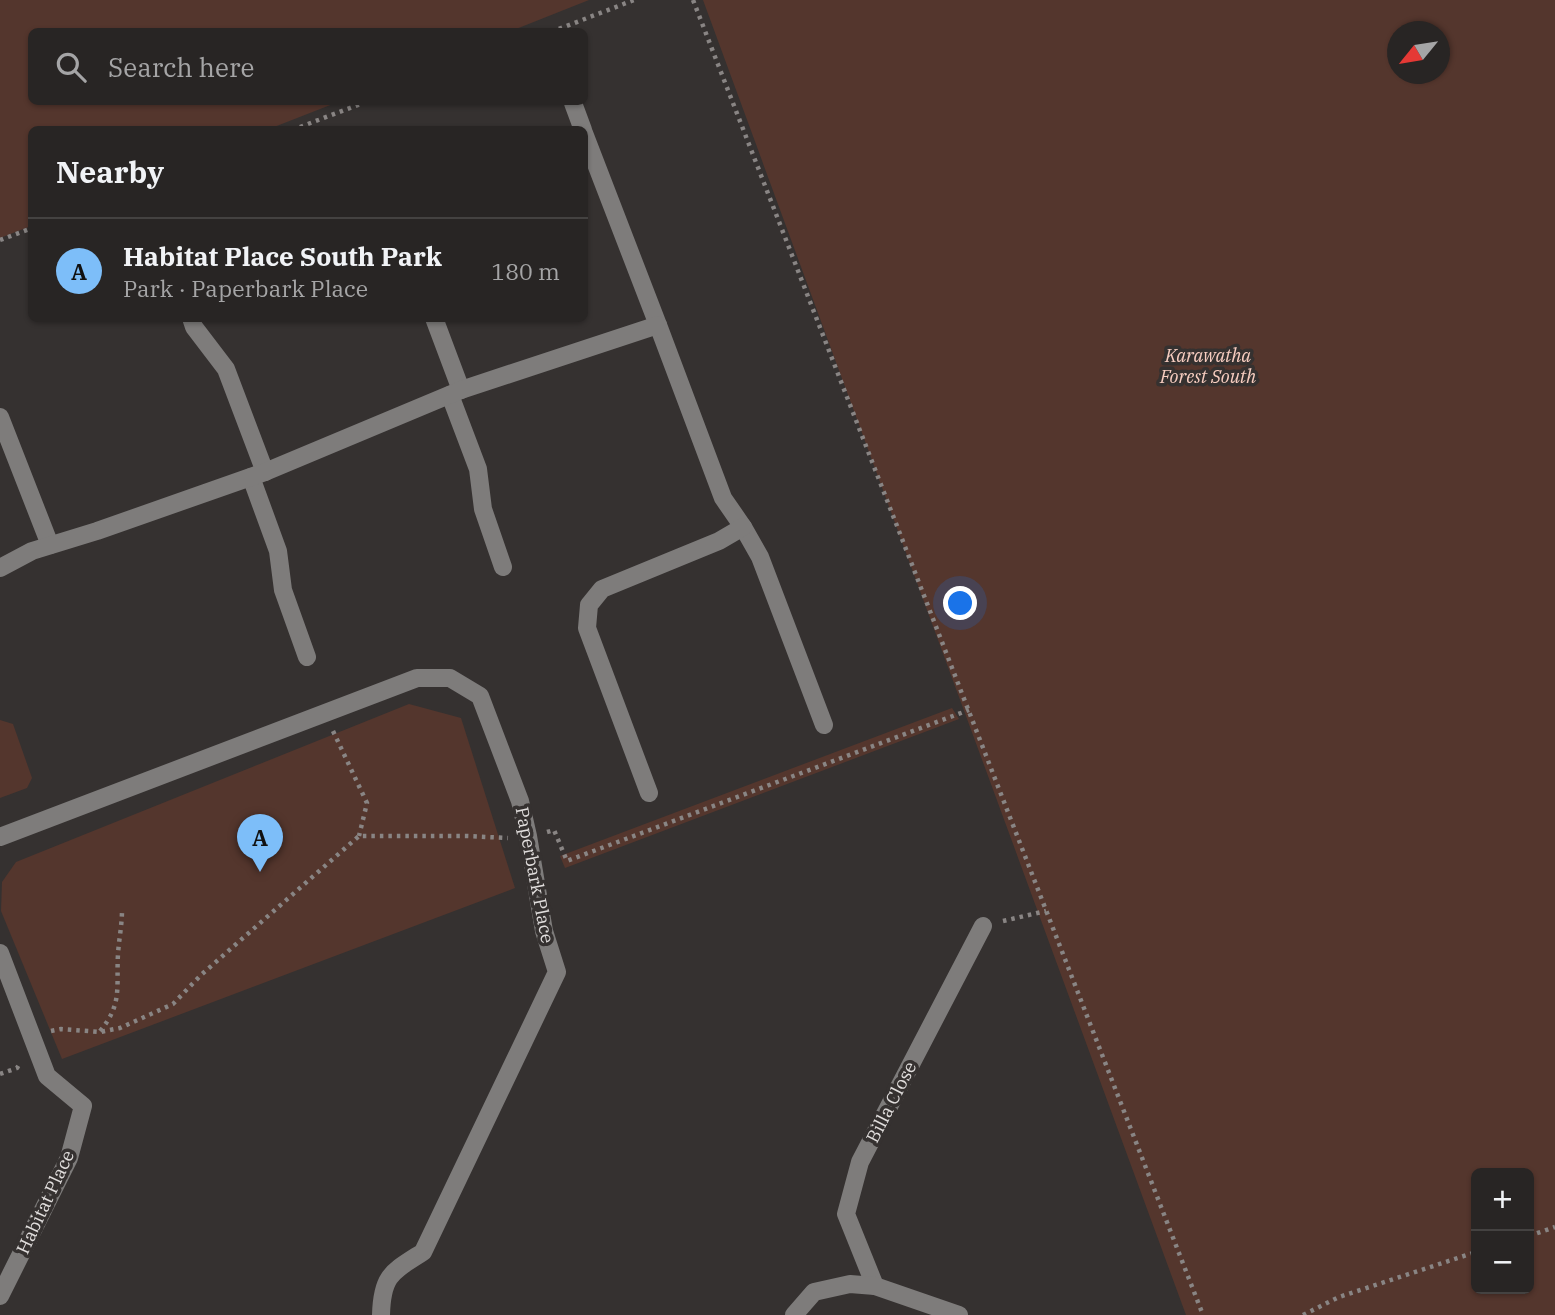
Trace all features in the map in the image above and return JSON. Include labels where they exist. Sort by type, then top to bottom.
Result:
[{"type":"street","points":[[574,105],[582,126]]},
{"type":"street","points":[[588,141],[723,498],[760,557],[824,725]]},
{"type":"street","points":[[192,322],[226,369],[278,551],[283,590],[307,657]]},
{"type":"street","points":[[435,322],[478,468],[483,509],[503,568]]},
{"type":"street","points":[[0,568],[32,551],[258,474],[455,392],[658,324]]},
{"type":"street","points":[[0,417],[50,545]]},
{"type":"street","points":[[649,793],[587,628],[589,605],[602,589],[719,541],[743,527]]},
{"type":"street","name":"Paperbark Place","points":[[0,837],[417,678],[450,678],[480,696],[520,801],[544,931],[557,972],[423,1252],[391,1272],[382,1296],[381,1315]]},
{"type":"street","name":"Billa Close","points":[[874,1286],[846,1214],[860,1162],[983,926]]},
{"type":"street","points":[[0,953],[35,1047]]},
{"type":"street","name":"Habitat Place","points":[[0,1296],[69,1157],[83,1106],[47,1076],[35,1047]]},
{"type":"street","points":[[794,1315],[814,1292],[850,1284],[874,1286],[959,1315]]},
{"type":"path","points":[[561,28],[634,0]]},
{"type":"path","points":[[693,0],[1203,1315]]},
{"type":"path","points":[[303,126],[358,105]]},
{"type":"path","points":[[0,240],[28,230]]},
{"type":"path","points":[[359,836],[512,838],[554,831],[567,861],[969,710]]},
{"type":"path","points":[[0,1074],[17,1068],[35,1047],[41,1034],[61,1029],[100,1032],[120,1028],[173,1004],[201,975],[359,836],[367,803],[338,745],[326,711]]},
{"type":"path","points":[[100,1032],[113,1016],[118,991],[122,910]]},
{"type":"path","points":[[983,926],[1046,911]]},
{"type":"path","points":[[1534,1234],[1555,1227]]},
{"type":"path","points":[[1303,1315],[1339,1297],[1471,1254]]},
{"type":"green space","points":[[0,0],[589,0],[519,28],[28,28],[28,105],[330,105],[277,126],[28,126],[28,227],[0,238]]},
{"type":"green space","name":"Karawatha Forest South","points":[[703,0],[1555,0],[1555,1315],[1186,1315]]},
{"type":"green space","points":[[409,704],[461,718],[515,888],[62,1059],[1,911],[2,882],[16,862]]},
{"type":"green space","points":[[952,708],[959,719],[565,868],[560,856]]},
{"type":"green space","points":[[0,720],[13,724],[32,778],[27,788],[0,798]]},
{"type":"place","name":"Habitat Place South Park","points":[[260,872]]}]
